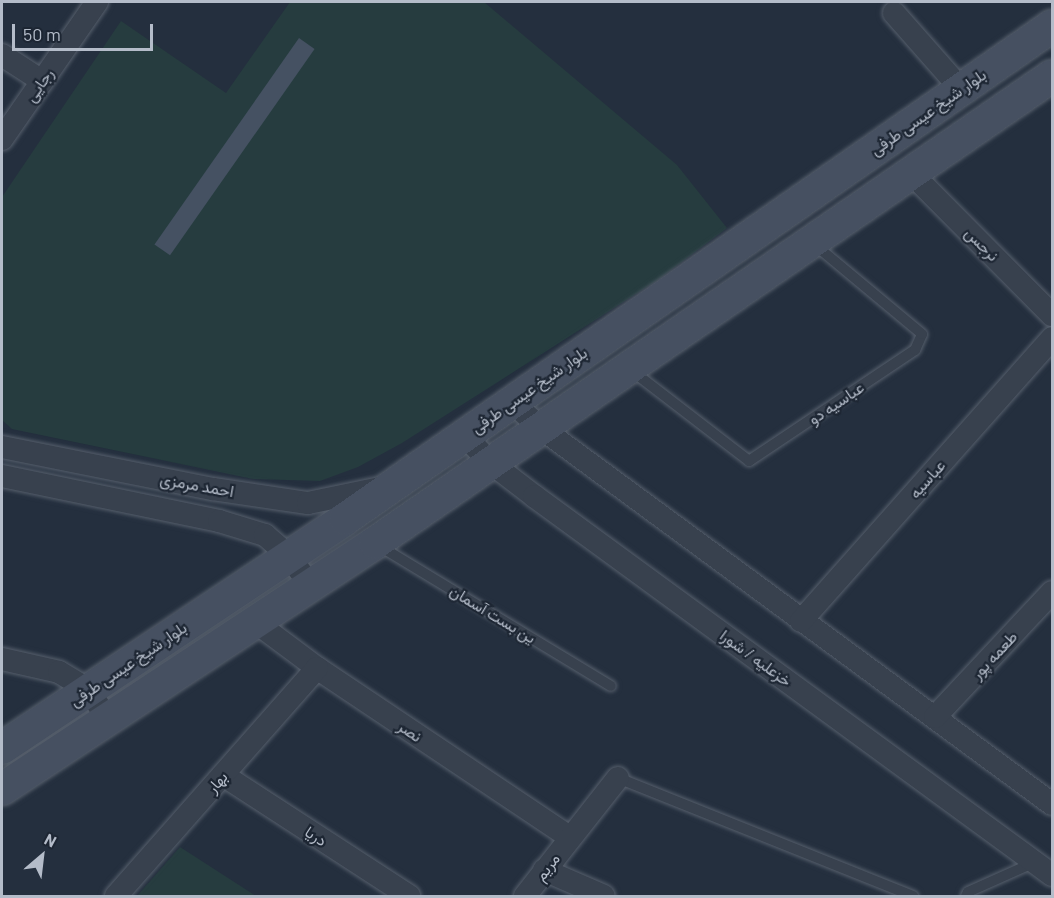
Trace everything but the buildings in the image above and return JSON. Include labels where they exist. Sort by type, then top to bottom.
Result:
[{"type":"main road","name":"بلوار شیخ عیسی طرفی","points":[[2,748],[392,486],[1053,26]]},
{"type":"main road","name":"بلوار شیخ عیسی طرفی","points":[[2,789],[375,543],[1053,75]]},
{"type":"street","name":"رجایی","points":[[2,139],[97,2]]},
{"type":"street","points":[[894,13],[962,89]]},
{"type":"street","points":[[2,55],[42,81]]},
{"type":"street","name":"نرجس","points":[[911,173],[1053,315]]},
{"type":"street","name":"عباسیه","points":[[801,621],[1053,338]]},
{"type":"street","points":[[512,402],[541,428],[1053,804]]},
{"type":"street","name":"خزعلیه / شورا","points":[[464,435],[491,463],[1044,868]]},
{"type":"street","name":"احمد مرمزی","points":[[2,447],[213,489],[308,503],[392,486]]},
{"type":"street","name":"احمد مرمزی","points":[[2,476],[219,521],[266,535],[289,556],[310,585]]},
{"type":"street","name":"طعمه پور","points":[[935,717],[1053,592]]},
{"type":"street","name":"نصر","points":[[254,621],[317,668],[569,837]]},
{"type":"street","points":[[2,659],[59,672],[89,690],[107,719]]},
{"type":"street","name":"بهار","points":[[116,897],[317,668]]},
{"type":"street","name":"دریا","points":[[224,775],[409,897]]},
{"type":"street","name":"مریم","points":[[525,897],[569,837],[618,778]]},
{"type":"street","points":[[544,870],[604,897]]},
{"type":"lane","name":"عباسیه دو","points":[[628,368],[749,461],[915,350],[922,334],[811,242]]},
{"type":"lane","name":"ین بست آسمان","points":[[375,543],[611,686]]},
{"type":"lane","points":[[618,778],[913,897]]},
{"type":"lane","points":[[966,897],[968,892],[1044,868]]},
{"type":"green space","points":[[290,2],[484,2],[677,165],[727,228],[658,280],[402,443],[358,467],[320,481],[253,479],[12,429],[2,420],[2,197],[121,21],[226,93]]},
{"type":"green space","points":[[180,847],[256,896],[137,896]]}]
